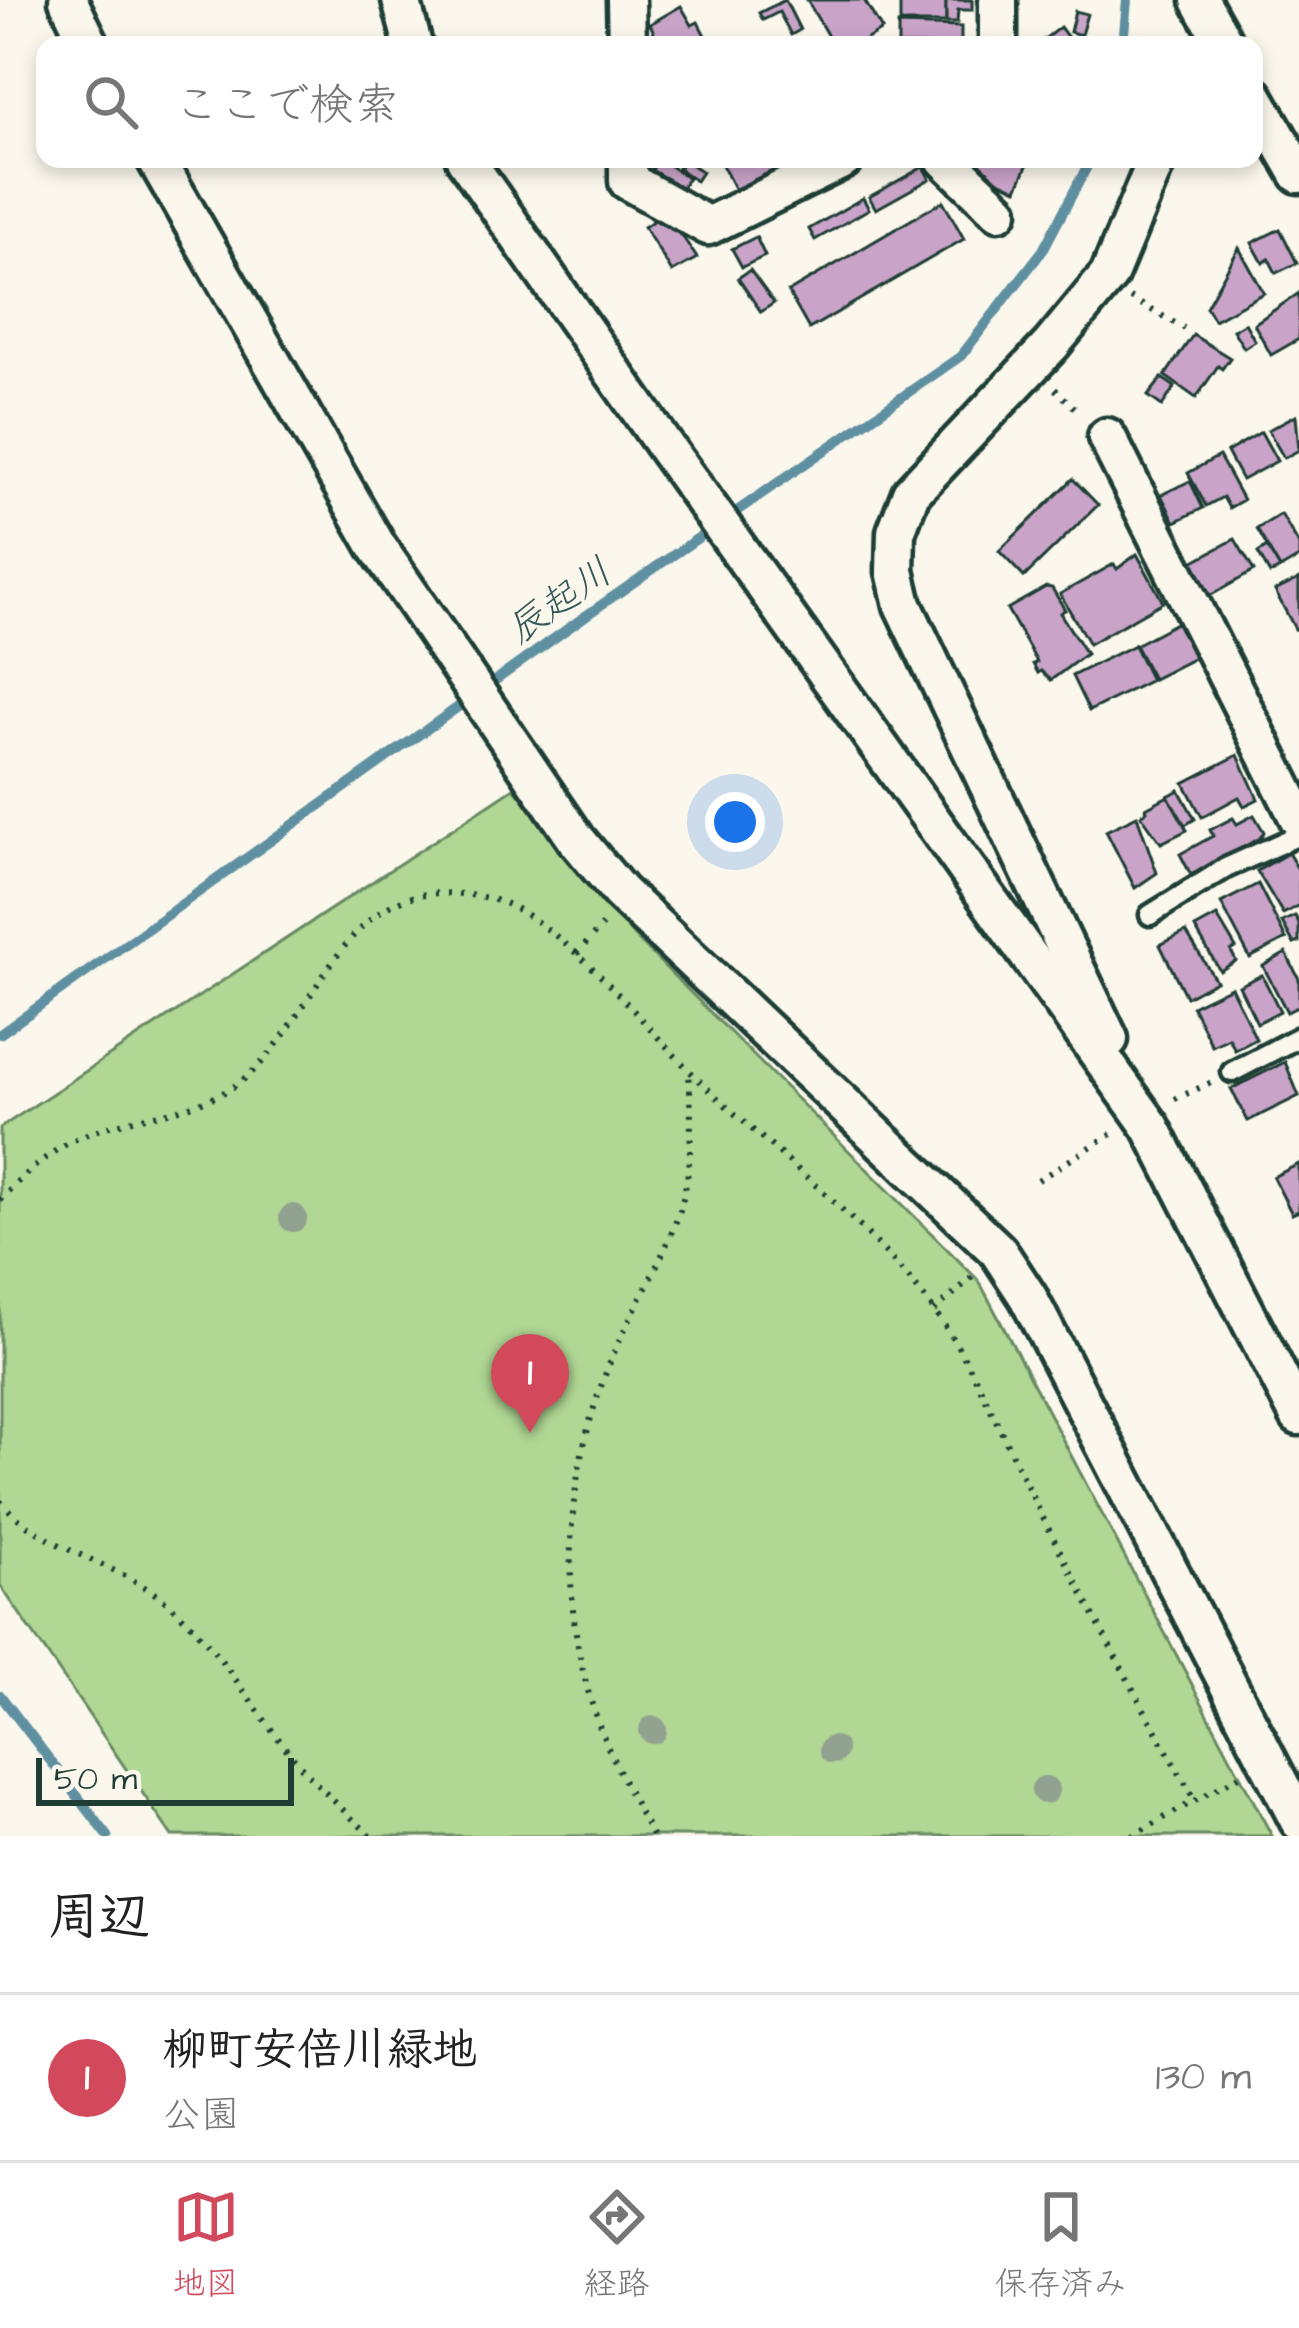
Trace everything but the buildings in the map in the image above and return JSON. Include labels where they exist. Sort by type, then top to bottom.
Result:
[{"type":"street","points":[[68,0],[86,36]]},
{"type":"street","points":[[400,0],[410,36]]},
{"type":"street","points":[[626,0],[627,36]]},
{"type":"street","points":[[998,0],[998,36]]},
{"type":"street","points":[[1192,36],[1198,0]]},
{"type":"street","points":[[1198,0],[1220,36]]},
{"type":"street","points":[[1263,111],[1299,174]]},
{"type":"street","points":[[160,168],[377,546],[576,839],[620,892],[1000,1254],[1028,1297],[1299,1821]]},
{"type":"street","points":[[471,168],[1151,1127]]},
{"type":"street","points":[[628,168],[628,181],[708,226],[826,168]]},
{"type":"street","points":[[954,168],[999,211]]},
{"type":"street","points":[[1153,168],[1109,275],[911,493],[896,532],[895,571],[902,605],[957,725],[1151,1127],[1299,1415]]},
{"type":"street","points":[[1106,437],[1299,820]]},
{"type":"lane","points":[[1150,915],[1226,868],[1299,835]]},
{"type":"lane","points":[[1232,1072],[1299,1037]]},
{"type":"path","points":[[1030,367],[1106,437]]},
{"type":"path","points":[[0,1200],[50,1155],[79,1138],[201,1103],[236,1085],[269,1051],[356,934],[382,908],[421,895],[466,896],[511,906],[581,958],[689,1070],[881,1249],[934,1311],[970,1368],[1091,1613],[1195,1801]]},
{"type":"path","points":[[652,1836],[609,1751],[592,1705],[574,1612],[571,1523],[578,1462],[597,1396],[684,1194],[691,1121],[689,1070]]},
{"type":"path","points":[[934,1311],[1000,1254]]},
{"type":"path","points":[[0,1501],[23,1526],[130,1576],[181,1615],[295,1760],[370,1836]]},
{"type":"path","points":[[1132,1836],[1267,1760]]},
{"type":"green space","points":[[514,788],[634,936],[979,1281],[1272,1836],[172,1836],[0,1585],[0,1128]]},
{"type":"waterway","name":"辰起川","points":[[1124,36],[1127,0]]},
{"type":"waterway","name":"辰起川","points":[[0,1034],[591,612],[961,356],[1043,250],[1086,168]]},
{"type":"waterway","name":"辰起川","points":[[0,1695],[108,1836]]},
{"type":"place","name":"柳町安倍川緑地","points":[[530,1433]]}]
